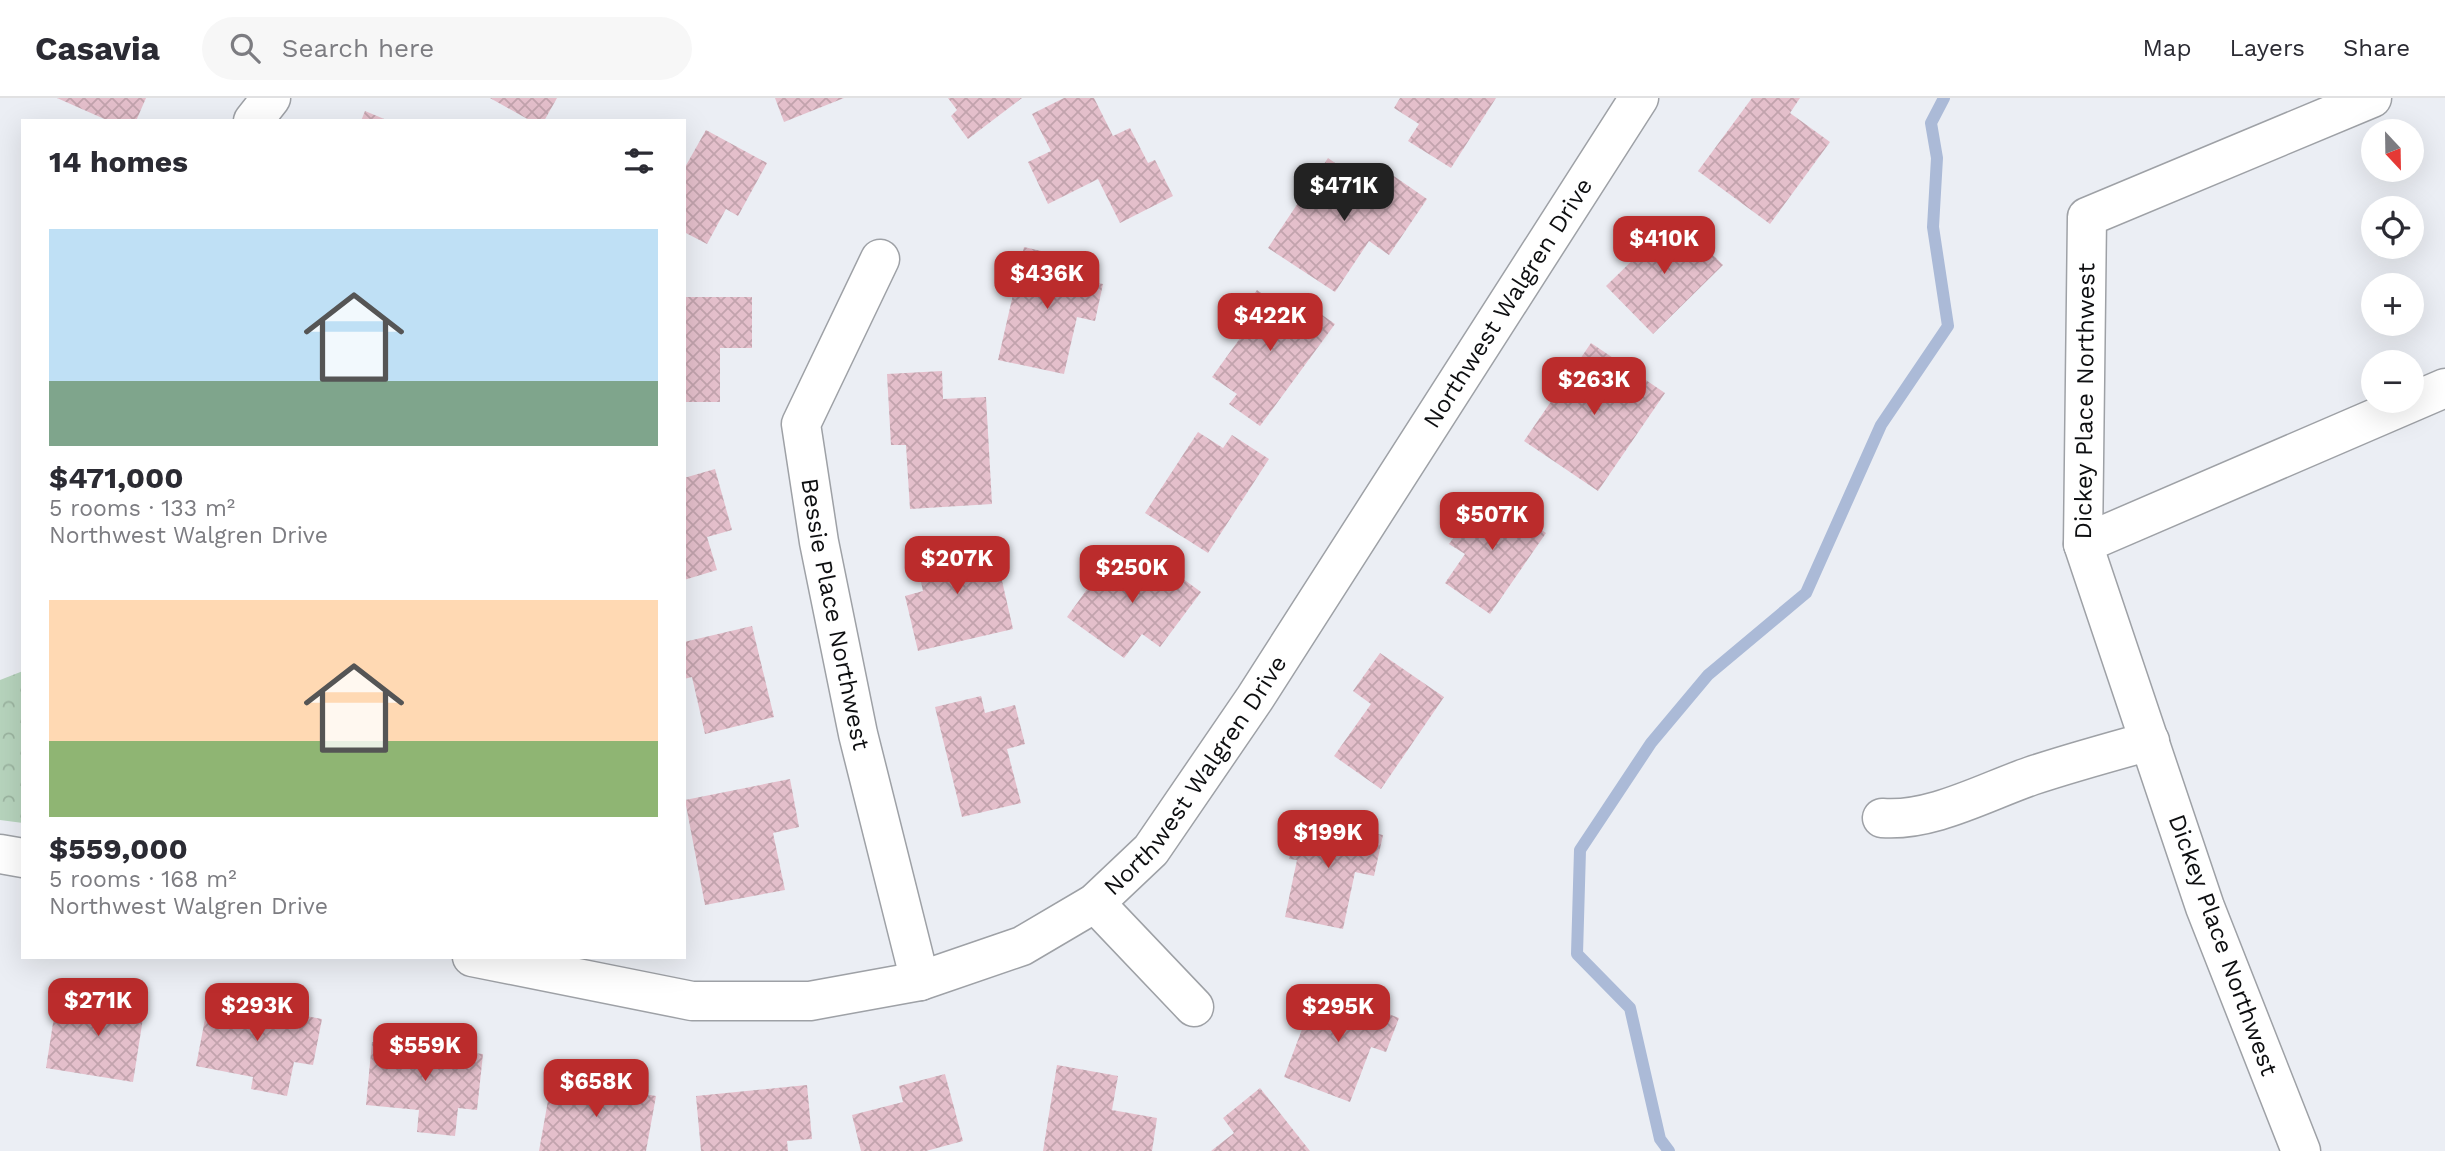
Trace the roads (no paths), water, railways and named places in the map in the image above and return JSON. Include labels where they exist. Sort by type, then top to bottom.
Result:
[{"type":"street","points":[[255,119],[271,98]]},
{"type":"street","name":"Northwest Walgren Drive","points":[[482,959],[692,1001],[810,1001],[920,981],[1022,946],[1095,903],[1151,850],[1255,698],[1639,98]]},
{"type":"street","name":"Dickey Place Northwest","points":[[2301,1151],[2205,907],[2083,544],[2087,217],[2372,98]]},
{"type":"street","name":"Bessie Place Northwest","points":[[880,258],[802,424],[819,542],[858,734],[920,981]]},
{"type":"street","points":[[2083,544],[2445,388]]},
{"type":"street","points":[[1882,818],[1899,820],[1924,813],[2150,741]]},
{"type":"street","points":[[0,854],[21,858]]},
{"type":"street","points":[[1095,903],[1194,1007]]},
{"type":"waterway","points":[[1669,1151],[1660,1139],[1630,1008],[1577,954],[1580,850],[1651,743],[1708,675],[1806,593],[1881,425],[1948,326],[1933,227],[1937,158],[1931,123],[1944,98]]}]
